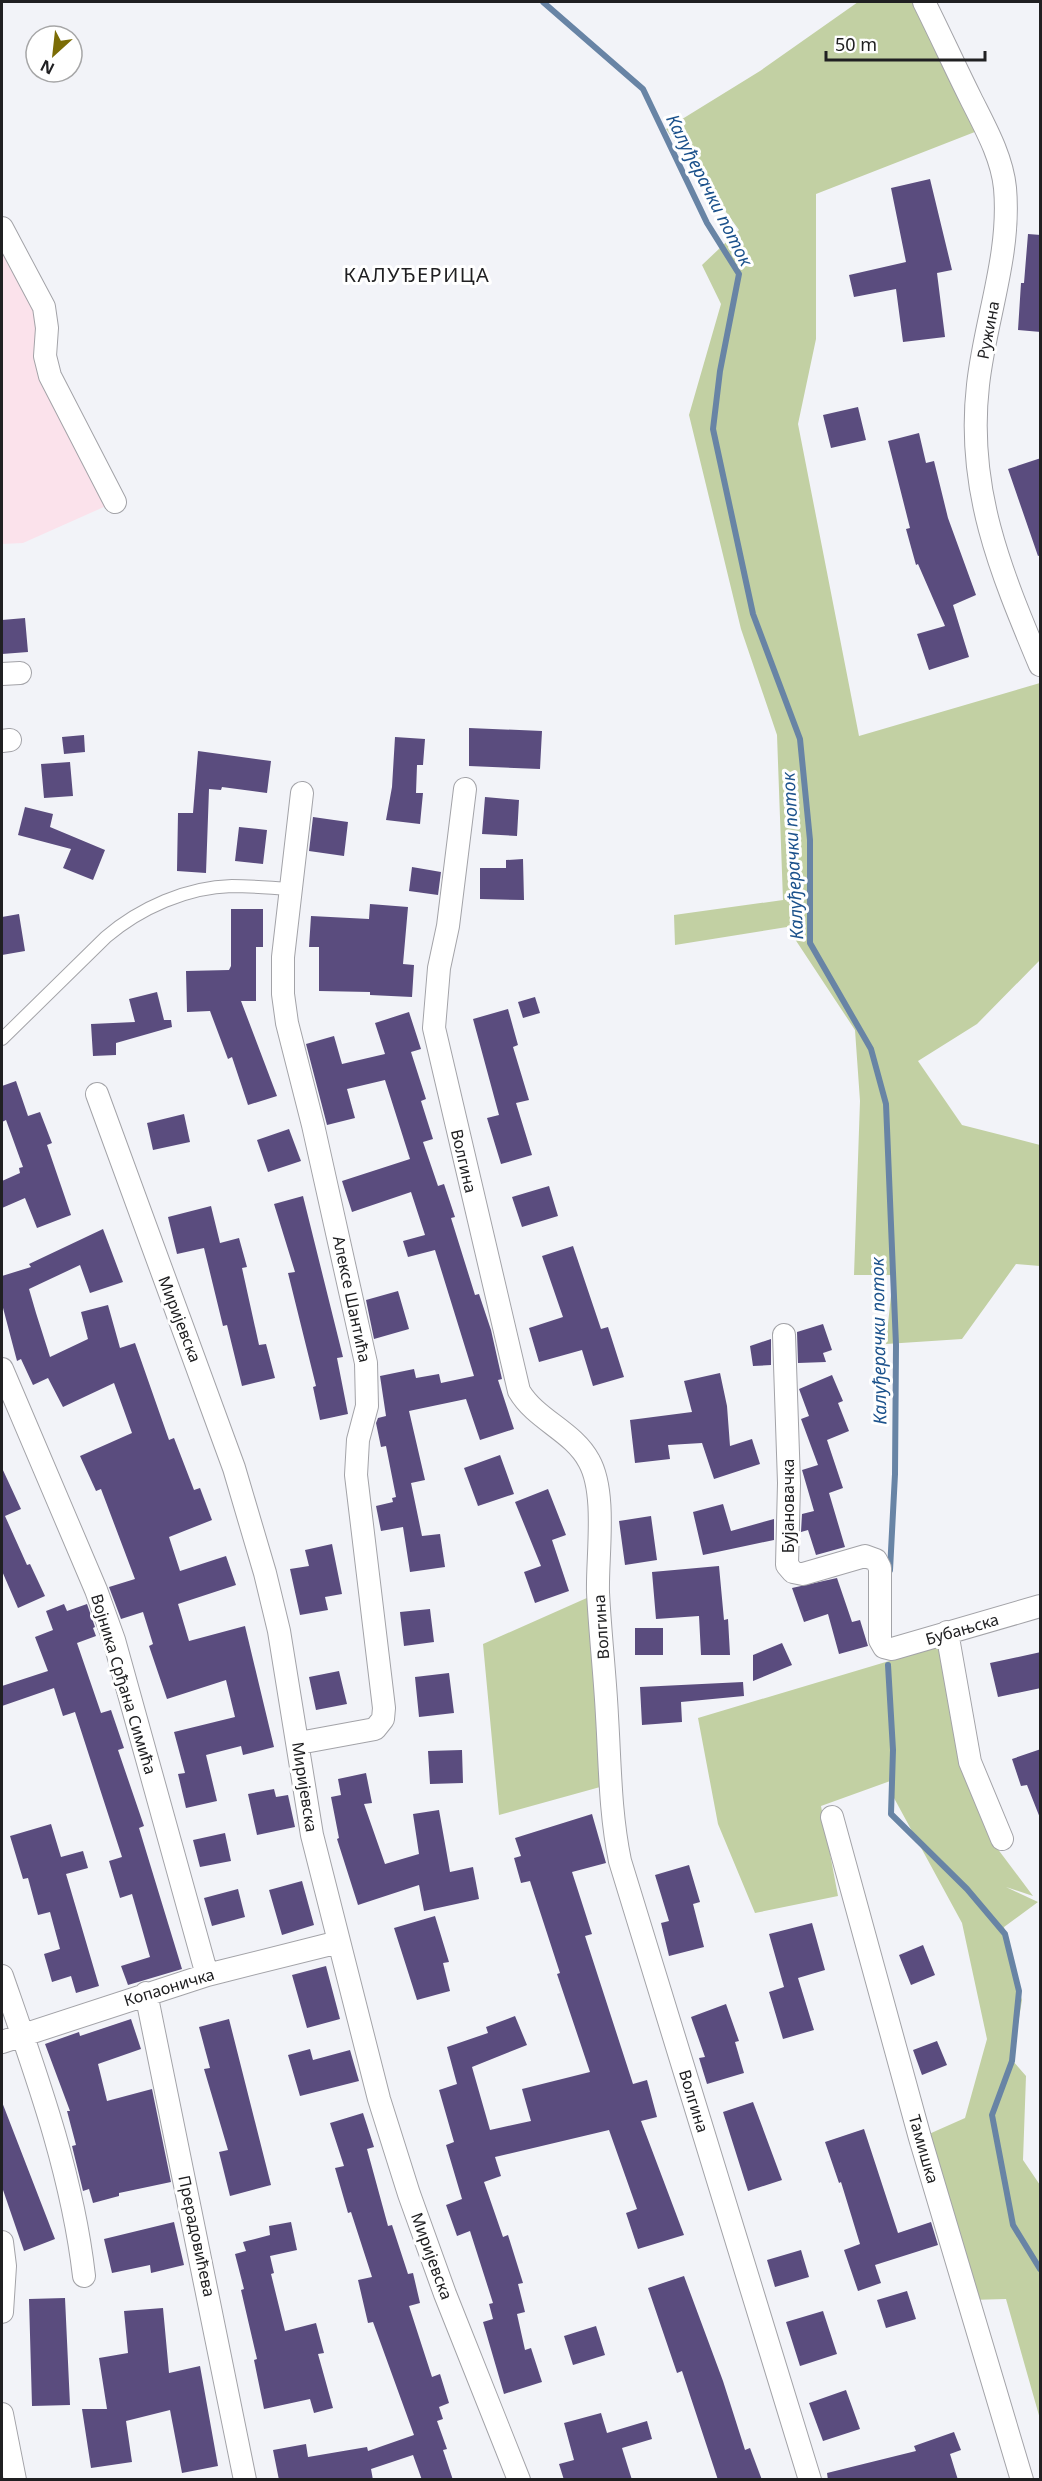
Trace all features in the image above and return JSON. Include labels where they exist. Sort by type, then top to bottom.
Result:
[{"type":"street","name":"Ружина","points":[[924,2],[985,128],[1002,171],[1005,224],[998,284],[976,402],[980,497],[992,543],[1041,665]]},
{"type":"street","points":[[2,228],[44,307],[47,328],[45,356],[50,376],[115,502]]},
{"type":"street","name":"Волгина","points":[[465,789],[448,926],[439,968],[434,1028],[519,1390],[526,1402],[574,1441],[589,1461],[595,1476],[598,1496],[598,1593],[612,1815],[620,1861],[810,2480]]},
{"type":"street","name":"Алексе Шантића","points":[[298,1743],[375,1729],[383,1719],[384,1708],[356,1475],[358,1440],[367,1406],[366,1363],[313,1125],[287,1023],[283,994],[283,957],[303,793]]},
{"type":"street","name":"Миријевска","points":[[97,1094],[234,1468],[265,1572],[279,1631],[312,1835],[379,2099],[409,2194],[519,2480]]},
{"type":"street","name":"Бујановачка","points":[[784,1335],[789,1484],[787,1565],[793,1572],[803,1574],[865,1556],[876,1560],[880,1568],[880,1640],[884,1647]]},
{"type":"street","name":"Војника Срђана Симића","points":[[2,1369],[96,1590],[114,1640],[207,1975]]},
{"type":"street","name":"Бубањска","points":[[884,1647],[892,1649],[1041,1606]]},
{"type":"street","points":[[947,1632],[969,1762],[1002,1839]]},
{"type":"street","name":"Тамишка","points":[[832,1817],[920,2138],[1022,2480]]},
{"type":"street","name":"Копаоничка","points":[[11,2038],[207,1975],[339,1942]]},
{"type":"street","points":[[2,1976],[11,2038],[62,2160],[77,2225],[84,2276]]},
{"type":"street","name":"Прерадовићева","points":[[146,1993],[245,2480]]},
{"type":"street","points":[[2,2242],[5,2266],[2,2312]]},
{"type":"street","points":[[2,2414],[15,2480]]},
{"type":"lane","points":[[2,1039],[106,937],[121,924],[149,908],[195,892],[230,886],[292,889]]},
{"type":"shaded area","points":[[2,227],[44,307],[50,376],[115,502],[23,543],[2,544]]},
{"type":"green space","points":[[858,2],[923,2],[985,128],[816,194],[816,339],[798,424],[859,736],[1040,683],[1040,960],[977,1024],[918,1061],[962,1125],[1040,1145],[1040,1266],[1016,1264],[962,1339],[886,1344],[893,1275],[854,1275],[860,1101],[855,1030],[787,927],[675,945],[674,915],[783,900],[777,735],[741,629],[689,415],[721,304],[702,265],[739,230],[666,129],[760,71]]},
{"type":"green space","points":[[598,1593],[611,1784],[499,1815],[483,1644]]},
{"type":"green space","points":[[946,1644],[994,1844],[1033,1896],[1006,1887],[1038,1902],[1004,1927],[1010,1962],[1022,2000],[1012,2060],[1026,2076],[1023,2160],[1040,2185],[1040,2419],[1006,2299],[969,2300],[920,2138],[965,2118],[987,2039],[962,1923],[894,1798],[893,1780],[821,1806],[838,1896],[755,1913],[718,1824],[698,1718]]},
{"type":"building","points":[[930,179],[952,270],[937,273],[945,337],[903,342],[896,289],[854,297],[849,275],[906,262],[891,188]]},
{"type":"building","points":[[1028,234],[1041,235],[1041,332],[1018,330],[1021,283],[1024,283]]},
{"type":"building","points":[[858,407],[866,440],[831,448],[823,415]]},
{"type":"building","points":[[919,433],[926,463],[934,461],[948,518],[976,595],[953,605],[969,657],[929,670],[917,634],[945,626],[918,564],[916,565],[906,529],[910,528],[888,441]]},
{"type":"building","points":[[1041,458],[1041,555],[1038,556],[1008,469]]},
{"type":"building","points":[[25,618],[28,652],[2,654],[2,620]]},
{"type":"building","points":[[469,728],[542,731],[540,769],[469,766]]},
{"type":"building","points":[[84,735],[85,752],[64,754],[62,737]]},
{"type":"building","points":[[395,737],[425,739],[423,765],[417,765],[416,793],[423,793],[420,824],[386,820],[392,787]]},
{"type":"building","points":[[198,751],[271,761],[267,793],[222,787],[221,790],[209,789],[206,873],[177,871],[178,813],[193,813]]},
{"type":"building","points":[[70,762],[73,796],[44,798],[41,764]]},
{"type":"building","points":[[485,797],[519,800],[517,836],[482,834]]},
{"type":"building","points":[[25,807],[53,814],[50,827],[105,850],[93,880],[63,868],[71,849],[18,835]]},
{"type":"building","points":[[313,817],[348,822],[344,856],[309,851]]},
{"type":"building","points":[[239,827],[267,830],[263,864],[235,861]]},
{"type":"building","points":[[523,859],[524,900],[480,899],[480,868],[506,868],[506,860]]},
{"type":"building","points":[[412,867],[441,872],[438,895],[409,891]]},
{"type":"building","points":[[370,904],[408,907],[403,964],[414,965],[412,997],[370,995],[370,992],[319,991],[319,947],[309,947],[311,916],[369,919]]},
{"type":"building","points":[[231,909],[263,909],[263,947],[256,947],[256,1001],[241,1001],[277,1096],[248,1105],[232,1057],[228,1059],[210,1011],[187,1012],[186,971],[229,970],[231,966]]},
{"type":"building","points":[[19,914],[25,951],[2,955],[2,917]]},
{"type":"building","points":[[157,992],[164,1020],[171,1020],[172,1027],[116,1043],[116,1055],[93,1056],[91,1024],[135,1022],[129,999]]},
{"type":"building","points":[[535,997],[540,1013],[523,1018],[518,1002]]},
{"type":"building","points":[[508,1009],[518,1045],[513,1047],[529,1100],[516,1103],[532,1155],[501,1164],[487,1118],[499,1115],[473,1019]]},
{"type":"building","points":[[409,1012],[421,1049],[411,1052],[426,1099],[421,1101],[433,1139],[423,1142],[438,1186],[444,1184],[455,1217],[451,1218],[475,1295],[479,1294],[491,1330],[502,1379],[498,1380],[514,1429],[480,1440],[466,1399],[409,1411],[425,1480],[411,1483],[422,1536],[440,1534],[445,1567],[410,1572],[403,1527],[381,1531],[376,1506],[393,1502],[392,1498],[396,1497],[386,1446],[381,1447],[376,1423],[378,1418],[386,1416],[380,1376],[414,1369],[416,1378],[439,1374],[441,1383],[474,1376],[435,1250],[408,1257],[403,1241],[425,1235],[411,1192],[352,1212],[342,1181],[410,1159],[385,1080],[347,1089],[355,1118],[327,1125],[306,1044],[334,1036],[342,1064],[385,1054],[375,1023]]},
{"type":"building","points":[[16,1081],[28,1116],[40,1112],[52,1143],[47,1145],[71,1215],[37,1228],[25,1198],[2,1208],[2,1181],[20,1173],[19,1168],[23,1167],[6,1120],[2,1122],[2,1086]]},
{"type":"building","points":[[184,1114],[190,1142],[153,1150],[147,1123]]},
{"type":"building","points":[[289,1129],[301,1161],[268,1172],[257,1140]]},
{"type":"building","points":[[549,1186],[558,1216],[522,1227],[512,1197]]},
{"type":"building","points":[[303,1196],[343,1357],[337,1358],[348,1414],[320,1420],[313,1387],[316,1386],[288,1273],[295,1272],[274,1204]]},
{"type":"building","points":[[211,1206],[220,1243],[239,1238],[247,1267],[242,1268],[259,1345],[266,1344],[275,1378],[242,1386],[227,1325],[223,1326],[204,1248],[177,1254],[168,1217]]},
{"type":"building","points":[[103,1229],[123,1282],[90,1293],[80,1265],[29,1289],[50,1357],[88,1339],[81,1312],[108,1305],[120,1348],[135,1343],[169,1440],[174,1438],[194,1490],[200,1488],[212,1520],[169,1537],[180,1571],[226,1556],[236,1585],[178,1604],[189,1641],[245,1626],[274,1747],[243,1755],[241,1746],[206,1755],[217,1801],[186,1808],[178,1774],[185,1773],[174,1732],[235,1717],[226,1680],[167,1699],[149,1646],[153,1644],[143,1612],[121,1619],[109,1587],[135,1579],[101,1489],[96,1491],[80,1456],[132,1433],[114,1383],[63,1407],[48,1378],[33,1385],[21,1359],[17,1361],[2,1304],[2,1276],[31,1267],[29,1264]]},
{"type":"building","points":[[573,1246],[601,1329],[608,1327],[624,1377],[593,1386],[582,1350],[539,1362],[529,1328],[563,1317],[542,1256]]},
{"type":"building","points":[[398,1291],[409,1329],[374,1339],[366,1300]]},
{"type":"building","points":[[823,1324],[832,1350],[823,1353],[826,1362],[798,1363],[797,1332]]},
{"type":"building","points":[[771,1339],[771,1365],[753,1366],[750,1346]]},
{"type":"building","points":[[720,1373],[727,1406],[730,1446],[752,1439],[760,1464],[714,1479],[702,1443],[668,1445],[670,1459],[635,1463],[630,1420],[692,1412],[684,1381]]},
{"type":"building","points":[[832,1375],[843,1401],[838,1403],[849,1431],[827,1440],[843,1488],[829,1493],[845,1547],[816,1555],[808,1530],[801,1532],[802,1514],[814,1511],[802,1470],[818,1465],[801,1419],[809,1416],[799,1389]]},
{"type":"building","points":[[500,1455],[514,1494],[478,1506],[464,1468]]},
{"type":"building","points":[[2,1468],[21,1509],[5,1516],[27,1565],[30,1564],[45,1596],[18,1608],[2,1571]]},
{"type":"building","points":[[548,1489],[566,1535],[552,1540],[569,1591],[535,1603],[524,1572],[541,1566],[515,1502]]},
{"type":"building","points":[[723,1504],[731,1531],[774,1519],[774,1540],[703,1555],[693,1512]]},
{"type":"building","points":[[651,1516],[657,1560],[625,1565],[619,1521]]},
{"type":"building","points":[[332,1544],[342,1594],[325,1597],[328,1610],[300,1615],[290,1569],[309,1566],[305,1550]]},
{"type":"building","points":[[719,1566],[724,1620],[728,1619],[730,1655],[701,1655],[699,1616],[656,1619],[652,1572]]},
{"type":"building","points":[[837,1578],[852,1622],[860,1620],[868,1646],[839,1654],[828,1614],[804,1622],[792,1588]]},
{"type":"building","points":[[64,1604],[67,1611],[87,1604],[95,1627],[93,1628],[96,1636],[77,1643],[101,1713],[111,1710],[124,1748],[118,1750],[144,1826],[139,1828],[182,1969],[128,1985],[121,1966],[150,1957],[132,1894],[120,1898],[109,1861],[122,1857],[75,1712],[63,1716],[54,1688],[2,1706],[2,1686],[48,1671],[35,1637],[53,1630],[46,1611]]},
{"type":"building","points":[[430,1609],[434,1642],[404,1646],[400,1612]]},
{"type":"building","points":[[635,1628],[663,1628],[663,1655],[635,1655]]},
{"type":"building","points":[[782,1643],[792,1665],[753,1681],[753,1655]]},
{"type":"building","points":[[1041,1652],[1041,1688],[998,1697],[990,1663]]},
{"type":"building","points":[[339,1671],[347,1704],[316,1710],[309,1677]]},
{"type":"building","points":[[449,1673],[454,1713],[419,1717],[415,1677]]},
{"type":"building","points":[[743,1682],[744,1696],[681,1702],[682,1722],[642,1725],[640,1687]]},
{"type":"building","points":[[1041,1749],[1040,1818],[1027,1785],[1021,1786],[1012,1759]]},
{"type":"building","points":[[462,1750],[463,1783],[430,1784],[428,1751]]},
{"type":"building","points":[[366,1773],[372,1803],[364,1804],[385,1864],[419,1854],[413,1814],[439,1810],[450,1872],[473,1867],[479,1899],[424,1911],[419,1885],[358,1905],[337,1839],[339,1838],[331,1797],[341,1795],[338,1779]]},
{"type":"building","points":[[274,1789],[276,1797],[288,1795],[295,1827],[257,1835],[248,1794]]},
{"type":"building","points":[[592,1814],[606,1863],[572,1872],[592,1934],[585,1936],[633,2084],[647,2080],[657,2117],[641,2121],[684,2235],[638,2249],[626,2213],[637,2209],[609,2130],[495,2157],[501,2176],[484,2182],[503,2237],[508,2235],[523,2283],[518,2284],[525,2312],[517,2314],[525,2350],[531,2348],[542,2382],[504,2394],[483,2322],[493,2319],[489,2304],[493,2303],[470,2231],[457,2236],[446,2205],[462,2199],[446,2145],[454,2142],[439,2090],[457,2084],[447,2047],[488,2033],[486,2027],[515,2016],[527,2045],[472,2067],[490,2130],[531,2121],[522,2089],[590,2072],[557,1974],[560,1973],[530,1881],[521,1883],[514,1858],[521,1856],[515,1838]]},
{"type":"building","points":[[51,1824],[61,1857],[83,1851],[88,1868],[66,1874],[99,1986],[76,1993],[71,1976],[52,1982],[44,1954],[60,1949],[50,1912],[38,1915],[28,1878],[23,1879],[10,1836]]},
{"type":"building","points":[[225,1833],[231,1861],[200,1867],[193,1840]]},
{"type":"building","points":[[689,1865],[700,1902],[693,1904],[704,1947],[669,1956],[661,1923],[669,1921],[655,1875]]},
{"type":"building","points":[[302,1881],[314,1925],[282,1935],[269,1890]]},
{"type":"building","points":[[238,1889],[245,1917],[212,1926],[204,1898]]},
{"type":"building","points":[[435,1916],[449,1962],[443,1963],[450,1991],[417,2000],[394,1928]]},
{"type":"building","points":[[812,1923],[825,1970],[798,1978],[814,2030],[783,2039],[769,1992],[784,1987],[769,1934]]},
{"type":"building","points":[[923,1945],[935,1975],[911,1985],[899,1955]]},
{"type":"building","points":[[326,1966],[340,2019],[307,2028],[292,1975]]},
{"type":"building","points":[[726,2004],[739,2041],[735,2042],[744,2073],[707,2084],[699,2058],[705,2057],[691,2017]]},
{"type":"building","points":[[131,2019],[141,2049],[98,2064],[107,2101],[152,2089],[171,2182],[119,2193],[119,2196],[93,2203],[89,2189],[83,2191],[72,2146],[76,2145],[67,2111],[70,2111],[45,2044],[79,2032],[80,2036]]},
{"type":"building","points":[[229,2019],[271,2185],[230,2196],[219,2152],[228,2150],[204,2069],[210,2068],[199,2027]]},
{"type":"building","points":[[937,2041],[947,2065],[922,2075],[913,2050]]},
{"type":"building","points":[[310,2049],[313,2060],[350,2050],[359,2081],[300,2096],[288,2055]]},
{"type":"building","points":[[2,2102],[55,2239],[24,2251],[2,2187]]},
{"type":"building","points":[[753,2102],[782,2180],[748,2191],[723,2112]]},
{"type":"building","points":[[363,2113],[374,2147],[367,2149],[388,2226],[392,2225],[408,2274],[413,2273],[420,2303],[409,2306],[432,2377],[440,2374],[449,2403],[439,2407],[443,2419],[437,2421],[447,2449],[443,2450],[453,2480],[422,2480],[413,2455],[371,2469],[373,2480],[279,2480],[273,2450],[306,2444],[308,2457],[367,2447],[368,2451],[414,2435],[373,2322],[368,2323],[358,2280],[372,2277],[351,2212],[348,2213],[335,2168],[344,2166],[330,2123]]},
{"type":"building","points":[[864,2129],[898,2233],[931,2222],[938,2245],[875,2265],[881,2283],[858,2291],[844,2250],[860,2244],[841,2182],[839,2183],[825,2142]]},
{"type":"building","points":[[174,2222],[184,2265],[151,2273],[150,2265],[112,2273],[104,2239]]},
{"type":"building","points":[[291,2222],[297,2250],[270,2256],[274,2273],[271,2274],[285,2331],[316,2323],[324,2353],[318,2354],[333,2408],[314,2413],[310,2399],[264,2409],[254,2360],[257,2359],[241,2290],[244,2289],[235,2254],[246,2251],[243,2242],[270,2235],[269,2226]]},
{"type":"building","points":[[801,2250],[809,2277],[775,2287],[767,2260]]},
{"type":"building","points":[[684,2276],[723,2381],[745,2450],[750,2448],[762,2480],[718,2480],[682,2371],[677,2373],[648,2288]]},
{"type":"building","points":[[907,2291],[916,2319],[886,2328],[877,2300]]},
{"type":"building","points":[[65,2298],[70,2405],[32,2406],[29,2299]]},
{"type":"building","points":[[163,2308],[169,2373],[200,2366],[218,2466],[182,2473],[170,2410],[126,2421],[132,2462],[91,2468],[82,2409],[107,2409],[99,2358],[128,2353],[124,2311]]},
{"type":"building","points":[[823,2311],[837,2354],[800,2366],[786,2322]]},
{"type":"building","points":[[596,2326],[605,2355],[573,2365],[564,2336]]},
{"type":"building","points":[[846,2390],[860,2429],[823,2441],[809,2403]]},
{"type":"building","points":[[601,2413],[607,2433],[647,2421],[652,2439],[622,2448],[632,2480],[564,2480],[559,2464],[574,2460],[564,2423]]},
{"type":"building","points":[[954,2432],[961,2450],[950,2454],[958,2480],[828,2480],[827,2473],[916,2451],[914,2446]]},
{"type":"waterway","name":"Калуђерачки поток","points":[[543,2],[643,89],[707,223],[739,274],[720,371],[713,429],[753,614],[800,739],[810,840],[810,943],[871,1049],[886,1104],[896,1345],[895,1474],[890,1570]]},
{"type":"waterway","name":"Калуђерачки поток","points":[[888,1665],[893,1750],[891,1814],[967,1889],[1005,1934],[1019,1991],[1012,2061],[992,2115],[1013,2225],[1040,2269]]},
{"type":"district","name":"КАЛУЂЕРИЦА","points":[[417,274]]}]
